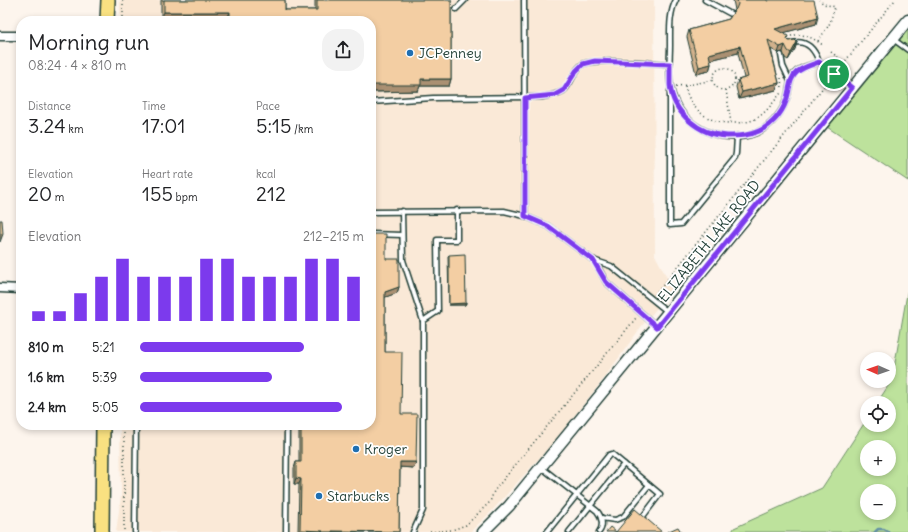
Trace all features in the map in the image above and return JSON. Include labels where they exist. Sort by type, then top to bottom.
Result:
[{"type":"highway","points":[[107,16],[108,0]]},
{"type":"highway","points":[[102,532],[103,430]]},
{"type":"street","name":"ELIZABETH LAKE ROAD","points":[[483,532],[508,506],[669,313],[908,20]]},
{"type":"street","points":[[0,36],[16,36]]},
{"type":"street","points":[[0,288],[16,289]]},
{"type":"lane","points":[[456,8],[465,0]]},
{"type":"lane","points":[[524,0],[525,216]]},
{"type":"lane","points":[[676,0],[671,20],[670,225],[681,224],[734,158],[736,153],[737,136]]},
{"type":"lane","points":[[704,0],[731,14]]},
{"type":"lane","points":[[893,39],[908,50]]},
{"type":"lane","points":[[788,45],[797,42],[805,44],[815,51],[819,62],[852,88]]},
{"type":"lane","points":[[781,55],[783,66],[790,81]]},
{"type":"lane","points":[[376,102],[433,98],[525,98],[555,95],[564,90],[576,71],[583,64],[595,61],[670,64]]},
{"type":"lane","points":[[670,86],[680,110],[693,124],[714,134],[737,136],[755,133],[774,121],[785,105],[790,81],[798,71],[819,62]]},
{"type":"lane","points":[[376,212],[457,210],[504,211],[525,216],[548,226],[593,260],[612,266],[669,313]]},
{"type":"lane","points":[[423,321],[438,310],[437,240],[457,240],[457,210]]},
{"type":"lane","points":[[402,211],[402,260],[423,321],[423,510],[413,532]]},
{"type":"lane","points":[[376,234],[402,235]]},
{"type":"lane","points":[[593,260],[606,282],[657,327]]},
{"type":"lane","points":[[135,532],[136,430]]},
{"type":"lane","points":[[286,430],[286,532]]},
{"type":"lane","points":[[547,532],[609,455],[612,454],[660,494],[641,519]]},
{"type":"lane","points":[[569,532],[624,464]]},
{"type":"lane","points":[[541,467],[597,511],[601,518],[602,527],[599,532]]},
{"type":"lane","points":[[601,518],[615,520],[621,518],[649,485]]},
{"type":"path","points":[[123,0],[123,16]]},
{"type":"path","points":[[819,0],[824,4],[835,7],[829,25],[818,41],[824,46]]},
{"type":"path","points":[[651,299],[895,0]]},
{"type":"path","points":[[831,52],[844,62]]},
{"type":"path","points":[[725,68],[731,71],[734,77],[732,86],[726,89],[718,87],[713,80],[714,74],[719,69],[725,68]]},
{"type":"path","points":[[685,86],[689,100],[700,113],[715,121],[731,123],[747,122],[763,114],[782,92],[780,73]]},
{"type":"path","points":[[670,86],[685,86],[713,80]]},
{"type":"path","points":[[726,89],[731,123]]},
{"type":"path","points":[[430,532],[452,530],[466,525],[490,502],[494,491],[640,312]]},
{"type":"path","points":[[124,430],[124,532]]},
{"type":"shaded area","points":[[120,0],[654,0],[655,255],[673,289],[641,327],[602,381],[551,445],[490,513],[470,532],[116,532],[121,496],[120,430],[376,430],[376,16],[120,16]]},
{"type":"green space","points":[[908,27],[908,181],[827,127]]},
{"type":"green space","points":[[908,288],[908,532],[732,532],[734,528],[822,488],[860,430],[860,432],[896,432],[896,396],[882,396],[887,388],[896,388],[896,357]]},
{"type":"building","name":"JCPenney","points":[[164,0],[285,0],[285,10],[317,10],[317,0],[451,0],[451,79],[421,79],[421,85],[376,85],[376,16],[230,16],[230,12],[164,12]]},
{"type":"building","points":[[737,0],[814,0],[818,17],[775,29],[788,36],[787,39],[789,41],[795,40],[797,42],[791,53],[785,45],[780,47],[768,40],[779,83],[742,92],[738,80],[748,77],[740,46],[709,54],[711,64],[699,67],[689,30],[729,19],[736,9],[738,4]]},
{"type":"building","points":[[0,220],[2,220],[3,234],[0,234]]},
{"type":"building","name":"Kroger","points":[[376,234],[386,234],[386,259],[399,259],[399,287],[385,292],[385,352],[402,352],[401,414],[417,414],[416,462],[400,462],[399,532],[322,532],[323,531],[300,530],[301,479],[296,478],[296,462],[301,462],[301,430],[376,430]]},
{"type":"building","points":[[465,254],[466,303],[449,304],[449,255]]},
{"type":"building","points":[[635,509],[662,532],[616,532]]},
{"type":"building","points":[[610,527],[616,532],[606,532]]},
{"type":"building","points":[[678,527],[681,532],[667,532]]},
{"type":"waterway","points":[[875,532],[878,529],[884,529],[889,532]]},
{"type":"place","name":"JCPenney","points":[[410,53]]},
{"type":"place","name":"Kroger","points":[[356,449]]},
{"type":"place","name":"Starbucks","points":[[319,496]]},
{"type":"route","points":[[595,61],[670,64],[670,86],[677,106],[682,114],[701,129],[723,136],[742,136],[755,133],[774,121],[785,105],[790,81],[802,68],[819,62],[834,74],[852,88],[657,327],[606,282],[593,260],[548,226],[525,216],[525,98],[555,95],[564,90],[576,71],[583,64],[595,61]]}]
